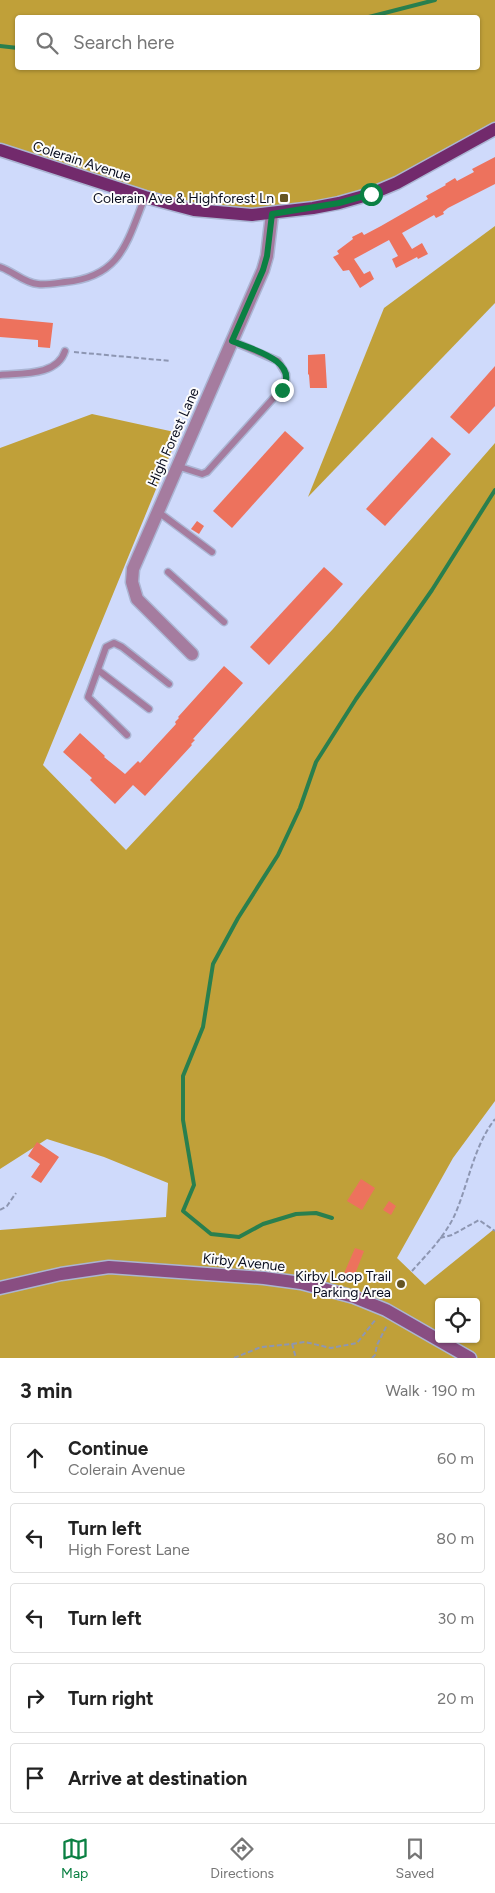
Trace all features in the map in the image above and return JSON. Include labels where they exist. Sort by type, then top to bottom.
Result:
[{"type":"main road","name":"Colerain Avenue","points":[[0,150],[145,197],[194,210],[252,215],[272,214],[339,203],[371,194],[397,183],[495,129]]},
{"type":"street","name":"High Forest Lane","points":[[192,654],[137,599],[132,582],[133,569],[263,270],[267,256],[272,214]]},
{"type":"street","name":"Kirby Avenue","points":[[0,1288],[61,1274],[109,1266],[264,1278],[301,1284],[354,1297],[395,1316],[470,1358]]},
{"type":"lane","points":[[0,267],[25,280],[38,284],[80,281],[98,275],[113,263],[126,243],[145,197]]},
{"type":"lane","points":[[177,466],[202,474],[207,472],[286,384],[286,374],[278,361],[232,341]]},
{"type":"lane","points":[[0,374],[48,370],[62,360],[65,351]]},
{"type":"lane","points":[[157,511],[212,552]]},
{"type":"lane","points":[[168,572],[224,622]]},
{"type":"lane","points":[[128,735],[88,697],[106,647],[114,643],[122,646],[169,684]]},
{"type":"lane","points":[[98,670],[148,709]]},
{"type":"path","points":[[65,351],[171,361]]},
{"type":"path","points":[[412,1271],[439,1238],[456,1213],[473,1161],[488,1128],[495,1119]]},
{"type":"path","points":[[0,1210],[7,1206],[16,1193]]},
{"type":"path","points":[[439,1238],[463,1230],[479,1220],[495,1231]]},
{"type":"path","points":[[234,1358],[261,1347],[305,1342],[330,1348],[357,1343],[374,1320],[395,1316]]},
{"type":"path","points":[[372,1358],[375,1356],[377,1345],[386,1327],[395,1316]]},
{"type":"path","points":[[292,1344],[296,1358]]},
{"type":"shaded area","points":[[0,0],[495,0],[495,129],[397,183],[313,208],[194,210],[0,150]]},
{"type":"shaded area","points":[[495,226],[495,303],[308,497],[384,308]]},
{"type":"shaded area","points":[[92,414],[179,433],[43,765],[126,850],[333,629],[495,443],[495,1101],[453,1158],[397,1258],[425,1285],[495,1230],[495,1358],[0,1358],[0,1230],[166,1217],[168,1183],[104,1157],[47,1139],[0,1169],[0,448]]},
{"type":"building","points":[[495,157],[495,184],[448,208],[443,212],[444,214],[436,218],[434,215],[402,233],[412,249],[422,243],[428,254],[418,259],[417,257],[396,268],[392,259],[398,256],[389,240],[354,259],[364,274],[370,271],[374,279],[360,288],[349,270],[343,271],[333,257],[339,254],[337,251],[353,239],[352,237],[362,232],[364,235],[381,226],[428,199],[426,196],[445,184],[455,178],[457,181],[474,172],[472,169]]},
{"type":"building","points":[[0,318],[53,323],[50,348],[38,347],[38,340],[0,337]]},
{"type":"building","points":[[325,354],[327,388],[310,388],[308,355]]},
{"type":"building","points":[[495,366],[495,406],[469,434],[450,417]]},
{"type":"building","points":[[285,431],[304,448],[232,528],[213,511]]},
{"type":"building","points":[[432,437],[451,454],[385,526],[366,509]]},
{"type":"building","points":[[197,521],[204,526],[199,534],[191,529]]},
{"type":"building","points":[[324,567],[343,584],[269,665],[250,647]]},
{"type":"building","points":[[224,666],[243,683],[193,739],[195,740],[192,745],[145,796],[133,785],[115,804],[90,780],[92,778],[63,752],[80,733],[104,757],[125,774],[138,761],[140,763],[176,724],[175,722],[178,717]]},
{"type":"building","points":[[37,1142],[59,1157],[41,1183],[31,1177],[40,1164],[28,1156]]},
{"type":"building","points":[[361,1179],[375,1188],[362,1210],[347,1201]]},
{"type":"building","points":[[389,1201],[396,1206],[391,1215],[383,1210]]},
{"type":"building","points":[[355,1248],[364,1251],[352,1282],[342,1278]]},
{"type":"waterway","points":[[377,15],[435,0]]},
{"type":"waterway","points":[[0,46],[15,48]]},
{"type":"waterway","points":[[332,1218],[316,1213],[296,1214],[263,1224],[239,1237],[211,1234],[183,1211],[194,1185],[183,1120],[183,1076],[203,1027],[213,964],[238,918],[278,855],[300,808],[316,762],[356,699],[432,590],[495,490]]},
{"type":"place","name":"Colerain Ave & Highforest Ln","points":[[284,198]]},
{"type":"place","name":"Kirby Loop Trail Parking Area","points":[[401,1284]]},
{"type":"route","points":[[282,390],[286,384],[286,374],[283,366],[278,361],[232,341],[263,270],[267,256],[272,214],[339,203],[371,194]]}]
